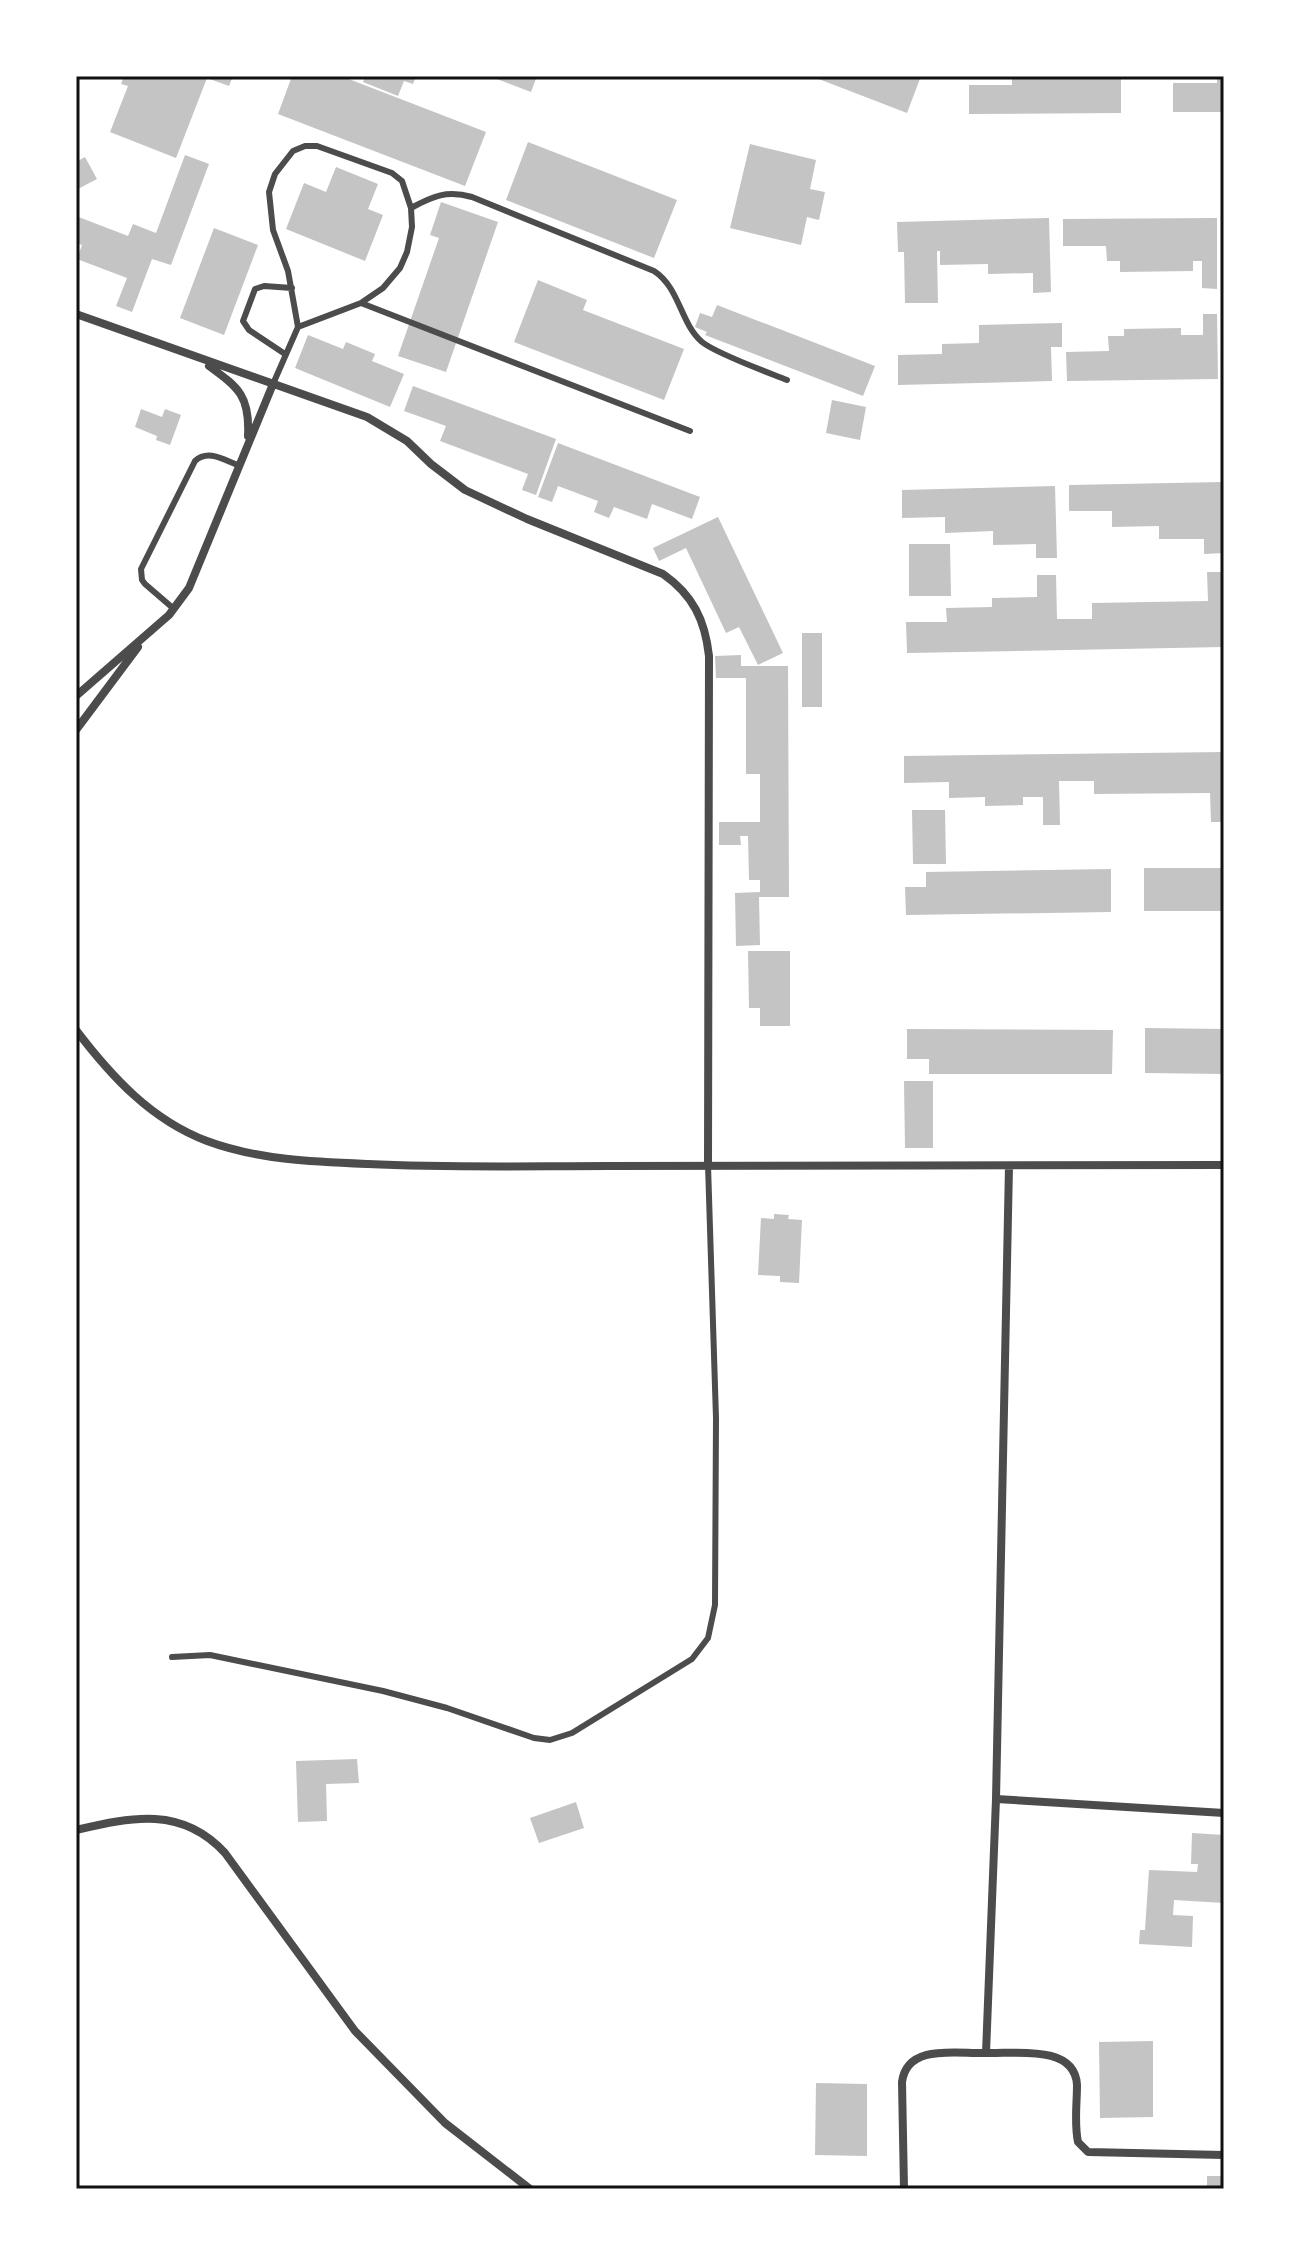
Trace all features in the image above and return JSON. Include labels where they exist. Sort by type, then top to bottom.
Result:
[{"type":"street","points":[[76,314],[367,417],[407,441],[465,490],[527,519],[663,574],[680,586],[699,611],[709,656],[708,1165]]},
{"type":"street","points":[[202,360],[230,381],[244,397],[248,408],[247,444]]},
{"type":"street","points":[[76,696],[174,609],[196,573],[273,384]]},
{"type":"street","points":[[76,730],[148,633]]},
{"type":"street","points":[[76,1030],[105,1068],[166,1120],[207,1141],[250,1153],[327,1163],[429,1167],[1224,1165]]},
{"type":"street","points":[[986,2053],[996,1799],[1009,1166]]},
{"type":"street","points":[[996,1799],[1224,1813]]},
{"type":"street","points":[[76,1830],[129,1818],[165,1820],[209,1836],[225,1853],[355,2031],[445,2123],[530,2189]]},
{"type":"street","points":[[904,2189],[902,2082],[907,2066],[920,2055],[1050,2055],[1066,2061],[1075,2075],[1078,2142],[1088,2152],[1224,2155]]},
{"type":"lane","points":[[273,384],[298,327],[292,288],[273,230],[269,192],[275,174],[293,151],[305,146],[317,146],[392,173],[402,181],[411,208],[410,241],[400,268],[383,288],[361,303],[298,327]]},
{"type":"lane","points":[[411,208],[434,195],[457,193],[654,271],[672,289],[702,342],[787,380]]},
{"type":"lane","points":[[285,354],[249,330],[243,321],[252,294],[259,286],[292,288]]},
{"type":"lane","points":[[361,303],[690,431]]},
{"type":"lane","points":[[174,609],[145,584],[141,569],[199,457],[210,455],[238,465]]},
{"type":"lane","points":[[172,1657],[223,1657],[383,1691],[447,1708],[534,1738],[550,1740],[572,1733],[692,1659],[708,1638],[715,1605],[716,1418],[708,1165]]},
{"type":"building","points":[[124,76],[233,76],[229,86],[207,78],[176,158],[110,132],[128,86],[121,84]]},
{"type":"building","points":[[292,76],[341,76],[486,132],[465,186],[278,114]]},
{"type":"building","points":[[365,76],[416,76],[413,84],[404,81],[398,96],[363,82]]},
{"type":"building","points":[[489,76],[537,76],[531,92]]},
{"type":"building","points":[[811,76],[921,76],[907,113]]},
{"type":"building","points":[[1012,76],[1121,76],[1121,113],[969,114],[969,85],[1012,85]]},
{"type":"building","points":[[1217,76],[1224,76],[1224,112],[1173,112],[1173,83],[1217,83]]},
{"type":"building","points":[[528,142],[677,200],[654,258],[506,200]]},
{"type":"building","points":[[750,144],[816,160],[810,189],[825,192],[819,220],[807,217],[801,245],[730,228]]},
{"type":"building","points":[[185,155],[209,164],[171,265],[152,259],[132,312],[116,306],[127,278],[77,259],[82,245],[76,243],[76,216],[128,236],[133,224],[156,233]]},
{"type":"building","points":[[85,157],[97,179],[76,190],[76,162]]},
{"type":"building","points":[[336,167],[378,184],[368,209],[383,215],[365,261],[286,229],[304,183],[326,192]]},
{"type":"building","points":[[441,202],[498,222],[446,372],[398,356],[439,238],[430,235]]},
{"type":"building","points":[[1049,218],[1051,292],[1033,293],[1033,273],[988,274],[988,264],[940,265],[940,251],[937,251],[938,303],[905,303],[904,252],[898,252],[897,222]]},
{"type":"building","points":[[1217,218],[1217,289],[1202,288],[1202,261],[1193,261],[1193,271],[1120,272],[1120,261],[1107,261],[1106,246],[1063,246],[1063,219]]},
{"type":"building","points":[[214,228],[258,245],[224,335],[180,318]]},
{"type":"building","points":[[538,280],[587,300],[583,310],[684,349],[664,400],[514,342]]},
{"type":"building","points":[[717,305],[875,366],[863,396],[705,335],[707,332],[695,327],[700,313],[712,317]]},
{"type":"building","points":[[1203,314],[1217,314],[1218,379],[1067,381],[1066,352],[1109,351],[1108,336],[1124,336],[1124,329],[1181,328],[1181,335],[1203,335]]},
{"type":"building","points":[[1062,323],[1062,347],[1051,347],[1052,381],[898,385],[898,355],[942,354],[942,344],[979,343],[979,325]]},
{"type":"building","points":[[308,335],[343,349],[346,342],[375,354],[372,361],[404,374],[390,407],[295,368]]},
{"type":"building","points":[[413,386],[556,439],[536,495],[522,490],[528,474],[440,441],[446,426],[404,411]]},
{"type":"building","points":[[832,400],[866,407],[860,440],[826,433]]},
{"type":"building","points":[[141,409],[162,417],[165,409],[181,415],[170,445],[135,427]]},
{"type":"building","points":[[558,443],[700,497],[692,519],[652,504],[647,519],[614,507],[609,518],[594,512],[598,501],[558,486],[552,502],[538,497]]},
{"type":"building","points":[[1223,482],[1224,553],[1204,554],[1204,539],[1159,539],[1159,526],[1112,527],[1112,511],[1069,511],[1069,485]]},
{"type":"building","points":[[1055,486],[1057,558],[1036,558],[1036,544],[993,545],[993,531],[945,533],[945,517],[902,518],[902,490]]},
{"type":"building","points":[[718,517],[783,653],[758,665],[739,627],[726,633],[686,548],[659,561],[653,548]]},
{"type":"building","points":[[909,544],[950,544],[951,596],[909,596]]},
{"type":"building","points":[[1207,572],[1222,572],[1224,647],[907,653],[906,622],[947,622],[946,608],[992,607],[992,598],[1037,597],[1037,575],[1056,575],[1057,619],[1092,619],[1092,603],[1208,601]]},
{"type":"building","points":[[802,633],[822,633],[822,707],[802,707]]},
{"type":"building","points":[[741,655],[741,666],[788,666],[789,897],[759,897],[760,945],[736,946],[735,893],[760,892],[760,880],[749,880],[748,836],[740,836],[741,845],[719,845],[719,822],[760,822],[760,774],[746,774],[746,678],[716,678],[715,656]]},
{"type":"building","points":[[1224,752],[1224,822],[1211,822],[1210,793],[1094,794],[1094,781],[1059,781],[1060,825],[1043,825],[1043,797],[1023,797],[1023,805],[985,806],[985,797],[949,798],[949,782],[904,783],[904,756]]},
{"type":"building","points":[[912,810],[945,810],[946,864],[913,864]]},
{"type":"building","points":[[1144,868],[1224,868],[1224,911],[1144,911]]},
{"type":"building","points":[[1111,869],[1111,912],[906,915],[905,887],[926,887],[926,872]]},
{"type":"building","points":[[748,951],[790,951],[790,1026],[760,1026],[760,1008],[749,1008]]},
{"type":"building","points":[[1145,1028],[1224,1029],[1224,1074],[1145,1073]]},
{"type":"building","points":[[907,1029],[1113,1030],[1112,1074],[929,1074],[929,1059],[907,1059]]},
{"type":"building","points":[[904,1081],[933,1081],[933,1148],[905,1148]]},
{"type":"building","points":[[774,1214],[802,1220],[799,1283],[780,1282],[780,1276],[758,1275],[761,1218],[774,1219]]},
{"type":"building","points":[[357,1759],[359,1783],[326,1784],[327,1821],[298,1822],[296,1761]]},
{"type":"building","points":[[576,1802],[584,1828],[539,1843],[530,1818]]},
{"type":"building","points":[[1192,1833],[1224,1835],[1224,1903],[1174,1900],[1173,1915],[1193,1916],[1192,1947],[1139,1944],[1140,1930],[1145,1930],[1149,1870],[1197,1872],[1198,1864],[1191,1864]]},
{"type":"building","points":[[1153,2041],[1153,2117],[1100,2118],[1099,2042]]},
{"type":"building","points":[[816,2083],[867,2084],[867,2156],[815,2155]]},
{"type":"building","points":[[1207,2176],[1224,2176],[1224,2189],[1207,2189]]}]
